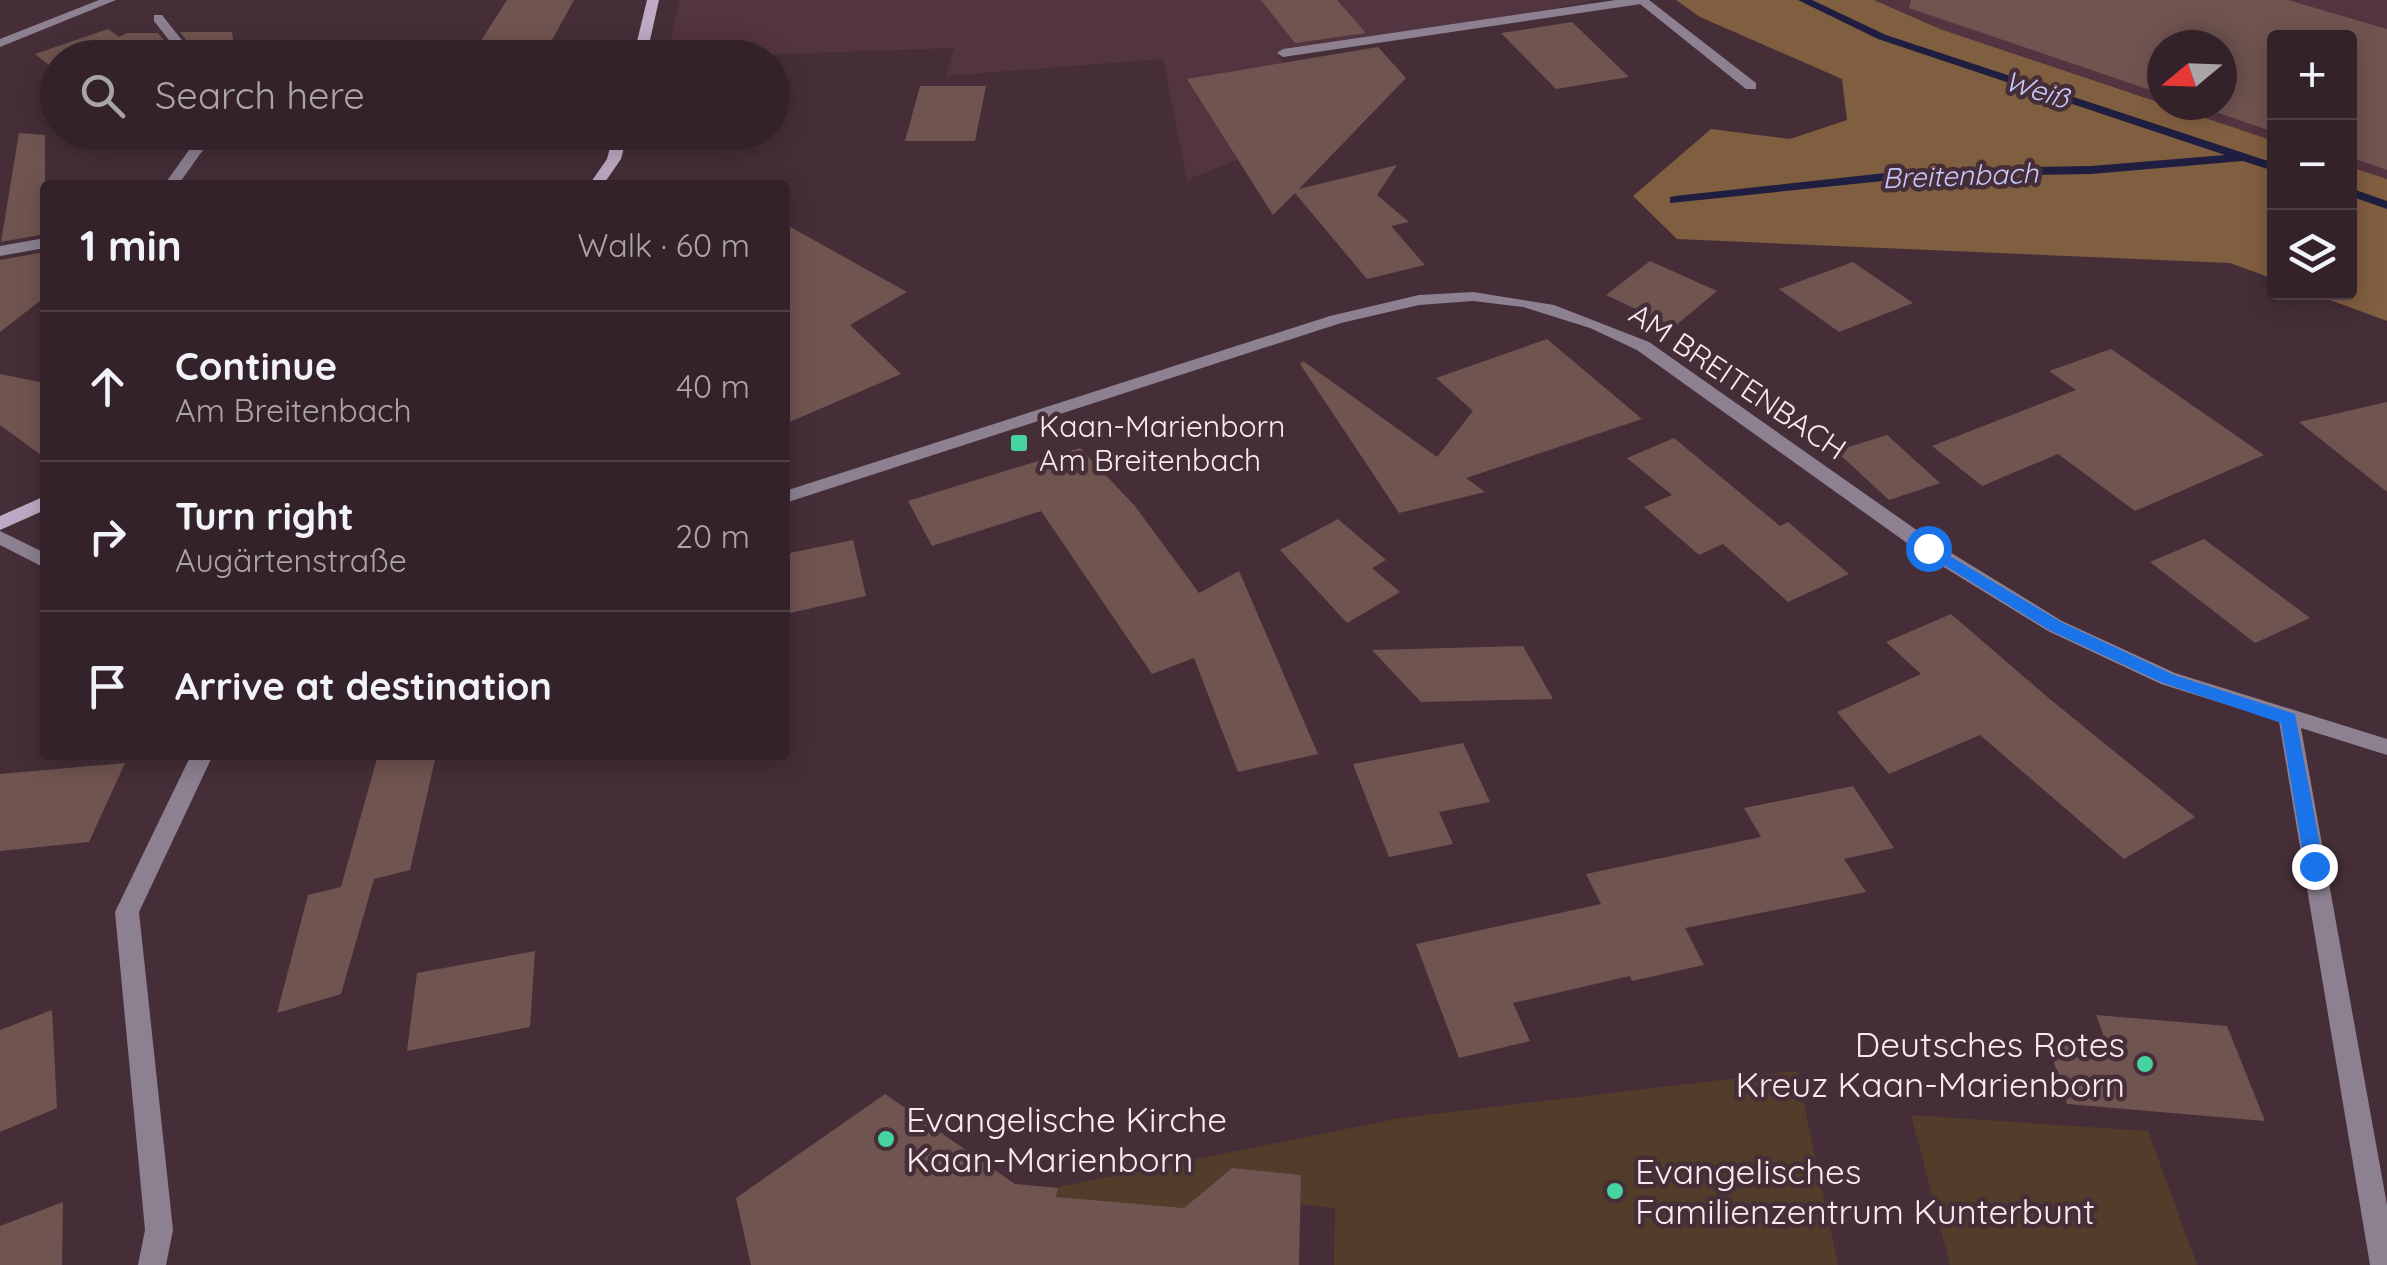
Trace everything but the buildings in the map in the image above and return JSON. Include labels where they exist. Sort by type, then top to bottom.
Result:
[{"type":"main road","points":[[643,40],[652,0]]},
{"type":"main road","points":[[599,180],[616,150]]},
{"type":"main road","points":[[0,524],[40,504]]},
{"type":"street","points":[[0,43],[110,0]]},
{"type":"street","points":[[1283,53],[1641,0],[1752,86]]},
{"type":"street","points":[[158,18],[176,40]]},
{"type":"street","points":[[174,180],[196,150]]},
{"type":"street","points":[[0,251],[40,244]]},
{"type":"street","name":"AM BREITENBACH","points":[[790,495],[1079,400],[1348,318],[1445,297],[1489,297],[1542,305],[1593,322],[1643,346],[1928,548],[2055,626],[2168,679],[2387,748]]},
{"type":"street","points":[[0,537],[40,558]]},
{"type":"street","points":[[2289,719],[2384,1265]]},
{"type":"street","points":[[152,1265],[159,1230],[127,912],[200,760]]},
{"type":"shaded area","points":[[680,0],[1594,0],[1450,29],[1277,53],[1326,124],[1187,180],[1163,59],[946,76],[954,48],[790,54],[790,40],[670,40]]},
{"type":"shaded area","points":[[1676,0],[1874,0],[1940,29],[2147,98],[2147,120],[2211,120],[2267,139],[2267,276],[2230,263],[1677,239],[1633,196],[1711,129],[1790,139],[1847,120],[1842,79],[1700,17]]},
{"type":"shaded area","points":[[1874,0],[2387,0],[2387,179],[2357,169],[2357,30],[2267,30],[2267,139],[2212,120],[2237,120],[2237,30],[2147,30],[2147,98],[1940,29]]},
{"type":"shaded area","points":[[2357,169],[2387,179],[2387,321],[2330,300],[2357,300]]},
{"type":"shaded area","name":"Evangelisches Familienzentrum Kunterbunt","points":[[1797,1071],[1838,1265],[1334,1265],[1335,1208],[1300,1204],[1301,1175],[1232,1168],[1184,1208],[1132,1204],[1047,1265],[1058,1187],[1400,1118]]},
{"type":"shaded area","points":[[1911,1115],[2148,1131],[2197,1265],[1950,1265]]},
{"type":"waterway","name":"Weiß","points":[[1803,0],[1882,37],[2244,157]]},
{"type":"waterway","name":"Breitenbach","points":[[1675,200],[1922,173],[2091,170],[2244,157]]},
{"type":"waterway","name":"Weiß","points":[[2244,157],[2267,165]]},
{"type":"waterway","name":"Weiß","points":[[2357,194],[2387,205]]},
{"type":"place","name":"Kaan-Marienborn Am Breitenbach","points":[[1019,443]]},
{"type":"place","name":"Deutsches Rotes Kreuz Kaan-Marienborn","points":[[2145,1064]]},
{"type":"place","name":"Evangelische Kirche Kaan-Marienborn","points":[[886,1139]]},
{"type":"place","name":"Evangelisches Familienzentrum Kunterbunt","points":[[1615,1191]]},
{"type":"route","points":[[1928,548],[2055,626],[2168,679],[2289,719],[2314,866]]}]
